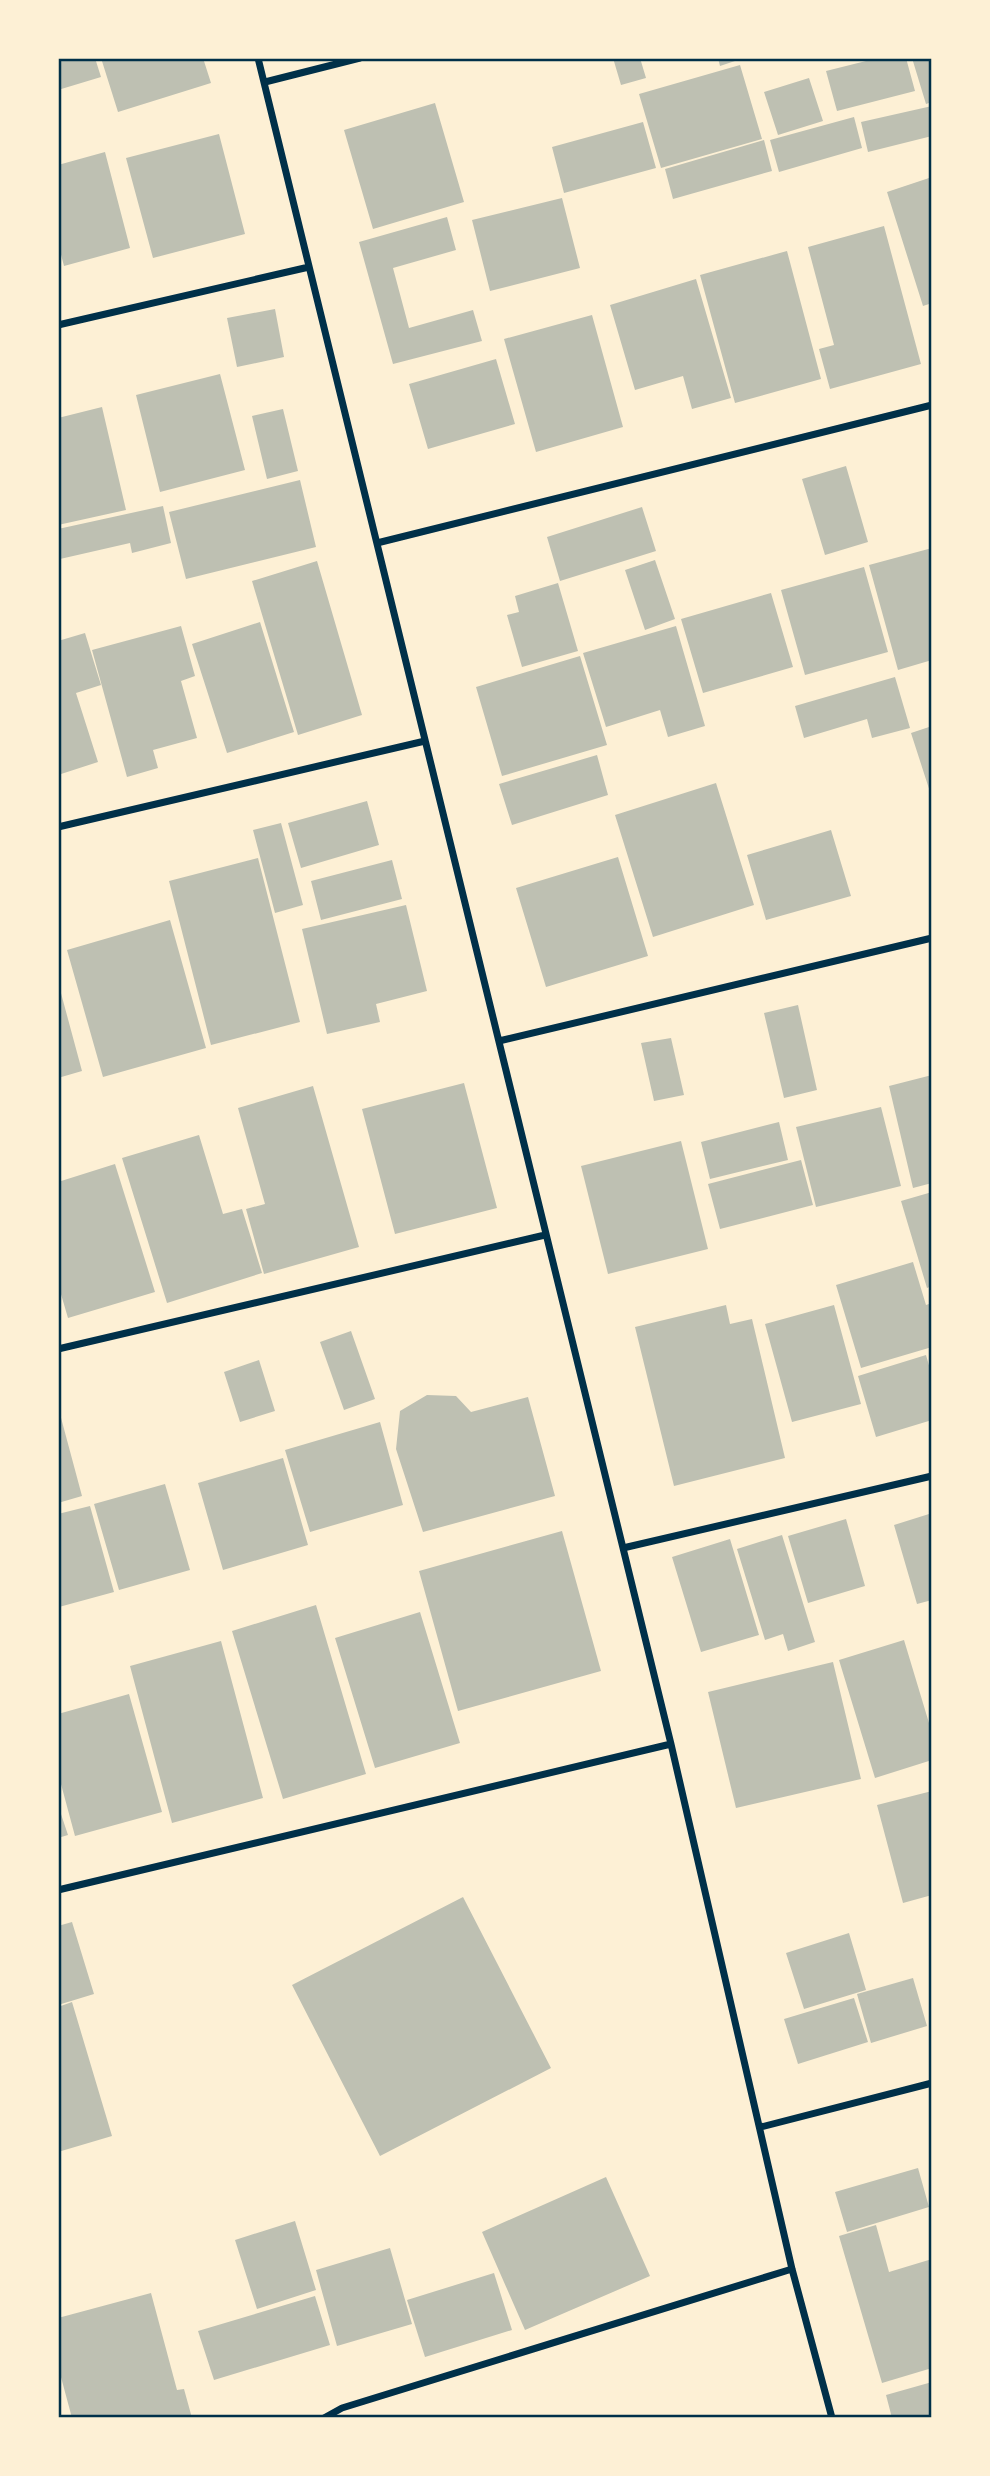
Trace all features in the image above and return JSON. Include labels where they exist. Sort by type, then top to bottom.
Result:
[{"type":"street","points":[[258,58],[671,1744],[792,2269],[832,2418]]},
{"type":"street","points":[[265,82],[360,58]]},
{"type":"street","points":[[58,325],[309,267]]},
{"type":"street","points":[[377,543],[932,405]]},
{"type":"street","points":[[58,827],[425,741]]},
{"type":"street","points":[[499,1041],[932,938]]},
{"type":"street","points":[[58,1349],[545,1235]]},
{"type":"street","points":[[623,1548],[932,1476]]},
{"type":"street","points":[[58,1890],[671,1744]]},
{"type":"street","points":[[761,2127],[932,2083]]},
{"type":"street","points":[[324,2418],[342,2408],[792,2269]]},
{"type":"building","points":[[58,58],[95,58],[101,77],[58,90]]},
{"type":"building","points":[[101,58],[203,58],[211,83],[118,112]]},
{"type":"building","points":[[613,58],[640,58],[646,78],[621,85]]},
{"type":"building","points":[[718,58],[744,58],[720,66]]},
{"type":"building","points":[[878,58],[906,58],[915,91],[837,111],[826,71]]},
{"type":"building","points":[[912,58],[932,58],[932,102],[926,104]]},
{"type":"building","points":[[740,65],[762,139],[661,168],[639,94]]},
{"type":"building","points":[[809,78],[823,121],[778,135],[764,92]]},
{"type":"building","points":[[435,103],[464,202],[373,229],[344,130]]},
{"type":"building","points":[[932,106],[932,136],[868,152],[861,122]]},
{"type":"building","points":[[854,117],[862,148],[779,172],[770,140]]},
{"type":"building","points":[[643,122],[656,168],[564,193],[552,147]]},
{"type":"building","points":[[219,134],[245,234],[153,258],[126,158]]},
{"type":"building","points":[[764,140],[772,171],[673,199],[665,169]]},
{"type":"building","points":[[105,152],[130,248],[64,266],[58,243],[58,165]]},
{"type":"building","points":[[932,177],[932,303],[923,306],[887,192]]},
{"type":"building","points":[[562,198],[580,268],[490,291],[472,220]]},
{"type":"building","points":[[447,217],[456,250],[393,268],[409,328],[473,310],[482,341],[393,364],[359,242]]},
{"type":"building","points":[[884,226],[921,364],[830,389],[819,349],[834,345],[808,247]]},
{"type":"building","points":[[787,251],[821,379],[735,403],[700,275]]},
{"type":"building","points":[[696,279],[731,398],[692,409],[683,376],[635,390],[610,305]]},
{"type":"building","points":[[275,309],[284,357],[237,367],[227,318]]},
{"type":"building","points":[[592,315],[623,427],[536,452],[504,339]]},
{"type":"building","points":[[496,359],[515,424],[428,449],[409,384]]},
{"type":"building","points":[[220,374],[245,470],[160,492],[136,395]]},
{"type":"building","points":[[102,407],[126,510],[58,525],[58,418]]},
{"type":"building","points":[[283,409],[298,471],[267,479],[252,416]]},
{"type":"building","points":[[846,466],[868,542],[825,555],[802,479]]},
{"type":"building","points":[[300,480],[316,547],[186,579],[169,512]]},
{"type":"building","points":[[163,506],[171,543],[132,553],[130,543],[60,559],[58,529]]},
{"type":"building","points":[[642,507],[656,551],[560,581],[547,537]]},
{"type":"building","points":[[932,548],[932,660],[898,670],[869,565]]},
{"type":"building","points":[[655,560],[675,619],[645,630],[625,570]]},
{"type":"building","points":[[317,561],[362,715],[298,735],[252,581]]},
{"type":"building","points":[[864,567],[888,652],[805,675],[781,590]]},
{"type":"building","points":[[558,583],[578,651],[522,667],[507,615],[519,612],[515,596]]},
{"type":"building","points":[[771,593],[793,667],[703,693],[681,619]]},
{"type":"building","points":[[260,622],[294,732],[227,753],[192,644]]},
{"type":"building","points":[[181,626],[195,676],[181,681],[197,738],[153,750],[158,768],[127,777],[92,650]]},
{"type":"building","points":[[676,626],[705,726],[668,737],[660,710],[606,727],[583,653]]},
{"type":"building","points":[[85,633],[101,685],[76,693],[98,762],[58,775],[58,641]]},
{"type":"building","points":[[580,656],[607,745],[502,776],[476,687]]},
{"type":"building","points":[[895,677],[910,728],[872,738],[867,719],[804,738],[795,706]]},
{"type":"building","points":[[932,726],[932,798],[911,733]]},
{"type":"building","points":[[597,755],[608,795],[512,825],[499,784]]},
{"type":"building","points":[[716,783],[754,905],[653,937],[615,815]]},
{"type":"building","points":[[367,801],[379,845],[301,868],[288,823]]},
{"type":"building","points":[[281,823],[303,905],[275,913],[253,830]]},
{"type":"building","points":[[831,830],[851,896],[766,920],[747,855]]},
{"type":"building","points":[[618,857],[648,956],[546,987],[516,888]]},
{"type":"building","points":[[258,858],[300,1022],[211,1045],[169,881]]},
{"type":"building","points":[[392,860],[402,899],[321,920],[311,881]]},
{"type":"building","points":[[406,905],[427,991],[376,1004],[380,1022],[327,1034],[302,929]]},
{"type":"building","points":[[170,920],[206,1048],[103,1077],[67,950]]},
{"type":"building","points":[[58,982],[82,1071],[58,1078]]},
{"type":"building","points":[[798,1005],[817,1090],[784,1098],[764,1013]]},
{"type":"building","points":[[671,1038],[684,1095],[654,1101],[641,1043]]},
{"type":"building","points":[[932,1075],[932,1183],[913,1188],[889,1086]]},
{"type":"building","points":[[464,1083],[497,1208],[395,1234],[362,1109]]},
{"type":"building","points":[[313,1086],[359,1247],[264,1274],[246,1209],[265,1204],[238,1108]]},
{"type":"building","points":[[881,1107],[901,1186],[816,1207],[796,1127]]},
{"type":"building","points":[[779,1122],[788,1160],[710,1179],[701,1142]]},
{"type":"building","points":[[199,1135],[223,1214],[242,1209],[262,1273],[167,1303],[122,1158]]},
{"type":"building","points":[[681,1141],[708,1249],[608,1274],[581,1166]]},
{"type":"building","points":[[801,1160],[813,1205],[720,1229],[708,1184]]},
{"type":"building","points":[[115,1164],[155,1292],[68,1318],[58,1284],[58,1182]]},
{"type":"building","points":[[932,1192],[932,1286],[927,1288],[901,1201]]},
{"type":"building","points":[[913,1262],[926,1305],[932,1303],[932,1347],[861,1368],[836,1285]]},
{"type":"building","points":[[726,1305],[730,1324],[752,1319],[785,1458],[674,1486],[635,1327]]},
{"type":"building","points":[[834,1305],[861,1404],[792,1422],[765,1324]]},
{"type":"building","points":[[351,1331],[375,1399],[344,1410],[320,1342]]},
{"type":"building","points":[[926,1355],[932,1376],[932,1420],[876,1437],[858,1376]]},
{"type":"building","points":[[259,1360],[275,1411],[240,1422],[224,1372]]},
{"type":"building","points":[[427,1395],[456,1396],[471,1412],[528,1397],[555,1496],[423,1532],[396,1449],[400,1411]]},
{"type":"building","points":[[60,1414],[82,1496],[58,1503],[58,1415]]},
{"type":"building","points":[[380,1422],[403,1505],[310,1532],[285,1450]]},
{"type":"building","points":[[283,1458],[308,1545],[223,1570],[198,1483]]},
{"type":"building","points":[[165,1484],[190,1570],[119,1590],[94,1504]]},
{"type":"building","points":[[90,1506],[114,1592],[59,1607],[58,1514]]},
{"type":"building","points":[[929,1514],[932,1527],[932,1600],[917,1604],[894,1525]]},
{"type":"building","points":[[846,1519],[865,1586],[808,1603],[788,1536]]},
{"type":"building","points":[[562,1531],[601,1671],[458,1711],[419,1571]]},
{"type":"building","points":[[782,1535],[815,1642],[788,1651],[783,1634],[765,1640],[737,1549]]},
{"type":"building","points":[[730,1539],[759,1635],[701,1652],[672,1557]]},
{"type":"building","points":[[316,1605],[366,1774],[283,1799],[232,1631]]},
{"type":"building","points":[[420,1612],[460,1743],[375,1768],[335,1638]]},
{"type":"building","points":[[904,1640],[932,1733],[932,1760],[875,1778],[839,1660]]},
{"type":"building","points":[[221,1641],[263,1798],[172,1823],[130,1666]]},
{"type":"building","points":[[833,1662],[861,1779],[736,1808],[708,1692]]},
{"type":"building","points":[[129,1694],[162,1812],[75,1836],[58,1773],[58,1714]]},
{"type":"building","points":[[932,1791],[932,1895],[903,1903],[877,1805]]},
{"type":"building","points":[[58,1805],[68,1835],[58,1838]]},
{"type":"building","points":[[463,1897],[551,2068],[380,2156],[292,1985]]},
{"type":"building","points":[[72,1922],[94,1994],[58,2005],[58,1926]]},
{"type":"building","points":[[849,1933],[866,1990],[804,2009],[786,1953]]},
{"type":"building","points":[[913,1978],[927,2026],[871,2043],[857,1994]]},
{"type":"building","points":[[854,1998],[868,2042],[798,2064],[784,2019]]},
{"type":"building","points":[[72,2002],[112,2136],[58,2152],[58,2007]]},
{"type":"building","points":[[918,2168],[929,2207],[847,2232],[835,2192]]},
{"type":"building","points":[[606,2177],[650,2276],[525,2330],[482,2232]]},
{"type":"building","points":[[295,2221],[316,2290],[257,2309],[235,2240]]},
{"type":"building","points":[[876,2225],[889,2272],[932,2259],[932,2368],[882,2383],[839,2236]]},
{"type":"building","points":[[390,2248],[412,2324],[337,2346],[316,2270]]},
{"type":"building","points":[[494,2273],[512,2330],[425,2357],[407,2300]]},
{"type":"building","points":[[151,2293],[177,2390],[184,2389],[192,2418],[72,2418],[58,2366],[58,2318]]},
{"type":"building","points":[[315,2296],[330,2345],[214,2380],[198,2331]]},
{"type":"building","points":[[932,2382],[932,2418],[892,2418],[886,2395]]}]
